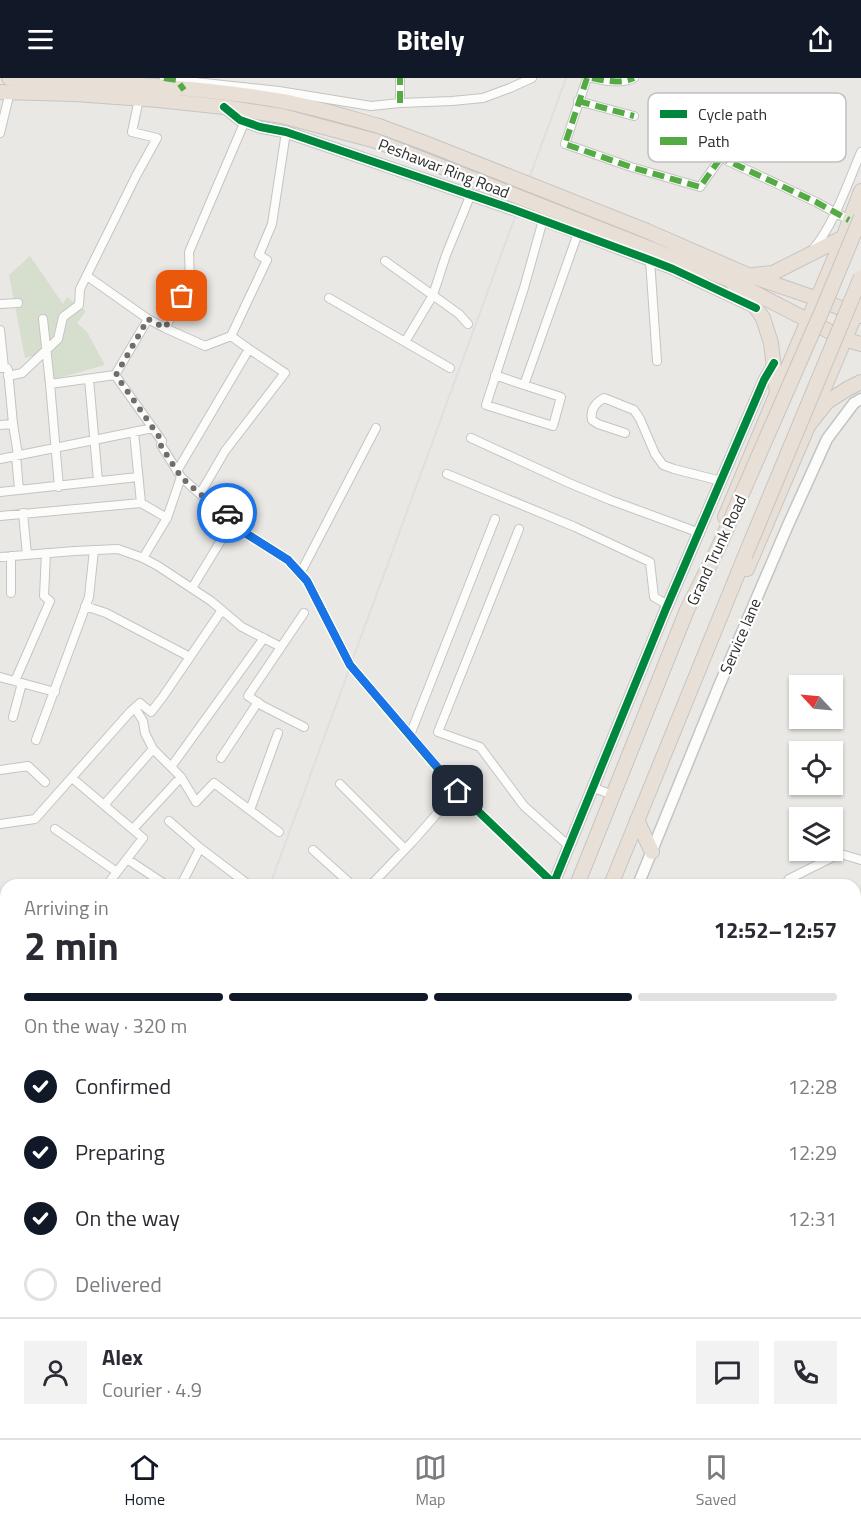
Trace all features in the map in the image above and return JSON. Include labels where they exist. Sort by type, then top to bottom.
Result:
[{"type":"highway","points":[[122,78],[161,83]]},
{"type":"highway","name":"Peshawar Ring Road","points":[[6,87],[161,83],[282,101],[330,112],[379,126],[425,143],[647,231],[748,275],[859,310]]},
{"type":"highway","name":"Peshawar Ring Road","points":[[6,87],[224,107],[282,116],[376,141],[730,280],[807,321],[844,339],[861,344]]},
{"type":"highway","points":[[687,610],[842,238],[855,218],[861,191]]},
{"type":"highway","name":"Grand Trunk Road","points":[[579,879],[687,610],[720,544],[824,306],[855,218]]},
{"type":"highway","points":[[748,275],[773,273],[842,238]]},
{"type":"highway","name":"Grand Trunk Road","points":[[613,879],[861,277]]},
{"type":"highway","points":[[730,280],[763,318],[771,343],[777,393]]},
{"type":"highway","points":[[718,624],[747,570],[844,339],[859,310]]},
{"type":"highway","points":[[808,426],[827,402],[861,382]]},
{"type":"highway","points":[[638,820],[652,852]]},
{"type":"street","points":[[400,78],[400,103]]},
{"type":"street","points":[[181,85],[279,91],[371,106],[483,98],[532,78]]},
{"type":"street","points":[[586,78],[565,144],[631,167],[700,187],[718,162]]},
{"type":"street","points":[[592,78],[611,82],[634,78]]},
{"type":"street","points":[[0,132],[6,87]]},
{"type":"street","points":[[8,376],[22,373],[58,339],[63,317],[79,305],[80,290],[157,138],[132,132],[139,99]]},
{"type":"street","points":[[579,101],[634,116]]},
{"type":"street","points":[[224,107],[240,120],[286,132],[471,194],[650,260],[756,308]]},
{"type":"street","points":[[165,328],[190,280],[189,252],[245,121]]},
{"type":"street","points":[[87,276],[148,319],[205,346],[231,336],[267,260],[259,255],[272,224],[286,132]]},
{"type":"street","points":[[805,257],[819,243],[861,152]]},
{"type":"street","points":[[730,162],[835,212],[855,218]]},
{"type":"street","points":[[405,342],[433,295],[446,255],[471,194]]},
{"type":"street","points":[[495,375],[561,397],[553,426],[486,405],[495,375],[524,288],[543,220]]},
{"type":"street","points":[[524,385],[578,233]]},
{"type":"street","points":[[650,260],[657,360]]},
{"type":"street","points":[[385,261],[459,314],[468,324]]},
{"type":"street","points":[[329,298],[450,368]]},
{"type":"street","points":[[0,304],[18,303]]},
{"type":"street","points":[[43,319],[59,487]]},
{"type":"street","points":[[116,375],[148,319]]},
{"type":"street","points":[[0,330],[2,368],[7,368],[8,376],[19,490]]},
{"type":"street","points":[[200,494],[225,451],[285,373],[231,336]]},
{"type":"street","points":[[143,558],[166,518],[179,474],[249,349]]},
{"type":"street","points":[[556,879],[668,605],[764,380],[774,363]]},
{"type":"street","points":[[50,384],[116,375]]},
{"type":"street","points":[[116,375],[162,441],[161,446],[179,474],[200,494],[231,516],[231,524],[192,588]]},
{"type":"street","points":[[89,379],[98,481]]},
{"type":"street","points":[[625,433],[592,420],[591,414],[598,401],[604,398],[634,410],[640,418],[655,454],[663,465],[721,481]]},
{"type":"street","name":"Service lane","points":[[641,879],[718,686],[827,439],[854,403],[861,399]]},
{"type":"street","points":[[0,425],[13,424]]},
{"type":"street","points":[[0,459],[153,428]]},
{"type":"street","points":[[300,574],[376,428]]},
{"type":"street","points":[[134,432],[141,503]]},
{"type":"street","points":[[471,438],[579,488],[700,533]]},
{"type":"street","points":[[447,474],[574,527],[650,562],[654,597],[668,605]]},
{"type":"street","points":[[0,492],[138,477]]},
{"type":"street","points":[[0,516],[141,503],[166,518]]},
{"type":"street","points":[[23,513],[27,555]]},
{"type":"street","points":[[410,735],[495,519]]},
{"type":"street","points":[[231,524],[288,560],[307,581],[350,665],[458,791],[549,879]]},
{"type":"street","points":[[519,529],[438,732],[480,747],[524,806],[569,846]]},
{"type":"street","points":[[0,557],[118,549],[143,558],[211,601],[242,627],[281,646]]},
{"type":"street","points":[[36,740],[89,597],[94,550]]},
{"type":"street","points":[[13,717],[18,682],[50,601],[44,596],[46,553]]},
{"type":"street","points":[[11,556],[11,593]]},
{"type":"street","points":[[86,606],[106,613],[190,657]]},
{"type":"street","points":[[0,824],[35,819],[140,703],[150,712],[222,610]]},
{"type":"street","points":[[304,613],[248,696],[304,727]]},
{"type":"street","points":[[171,767],[264,638]]},
{"type":"street","points":[[0,677],[55,692]]},
{"type":"street","points":[[221,758],[258,702]]},
{"type":"street","points":[[135,708],[143,720],[145,733],[153,749],[181,777],[196,802],[214,783],[279,832]]},
{"type":"street","points":[[250,810],[278,733]]},
{"type":"street","points":[[104,805],[153,749]]},
{"type":"street","points":[[0,770],[28,766],[45,782]]},
{"type":"street","points":[[132,829],[181,777]]},
{"type":"street","points":[[72,778],[143,838],[112,879]]},
{"type":"street","points":[[340,784],[405,849]]},
{"type":"street","points":[[594,788],[613,795]]},
{"type":"street","points":[[377,879],[458,791]]},
{"type":"street","points":[[169,821],[241,879]]},
{"type":"street","points":[[55,829],[117,872]]},
{"type":"street","points":[[184,879],[200,848]]},
{"type":"street","points":[[312,850],[345,879]]},
{"type":"street","points":[[789,879],[842,854],[861,860]]},
{"type":"street","points":[[128,859],[157,879]]},
{"type":"green space","points":[[30,256],[63,304],[67,297],[86,311],[77,323],[87,332],[105,365],[44,382],[44,353],[25,358],[9,275]]},
{"type":"railway","points":[[272,879],[566,78]]},
{"type":"marked path","points":[[164,78],[177,80],[184,90]]},
{"type":"marked path","points":[[400,78],[400,103]]},
{"type":"marked path","points":[[587,78],[565,144],[631,167],[700,187],[718,162]]},
{"type":"marked path","points":[[592,78],[608,81],[634,78]]},
{"type":"marked path","points":[[578,101],[634,116]]},
{"type":"marked path","points":[[730,162],[849,220]]},
{"type":"cycle path","points":[[224,107],[240,120],[286,132],[512,209],[650,260],[756,308]]},
{"type":"cycle path","points":[[555,879],[665,611],[764,380],[774,363]]},
{"type":"cycle path","points":[[231,524],[288,560],[307,581],[350,665],[457,791],[549,879]]},
{"type":"way so far","points":[[182,296],[165,328],[148,319],[116,375],[162,441],[161,446],[181,477],[227,513]]},
{"type":"route","points":[[227,513],[231,516],[231,524],[288,560],[307,581],[350,665],[458,791]]}]
